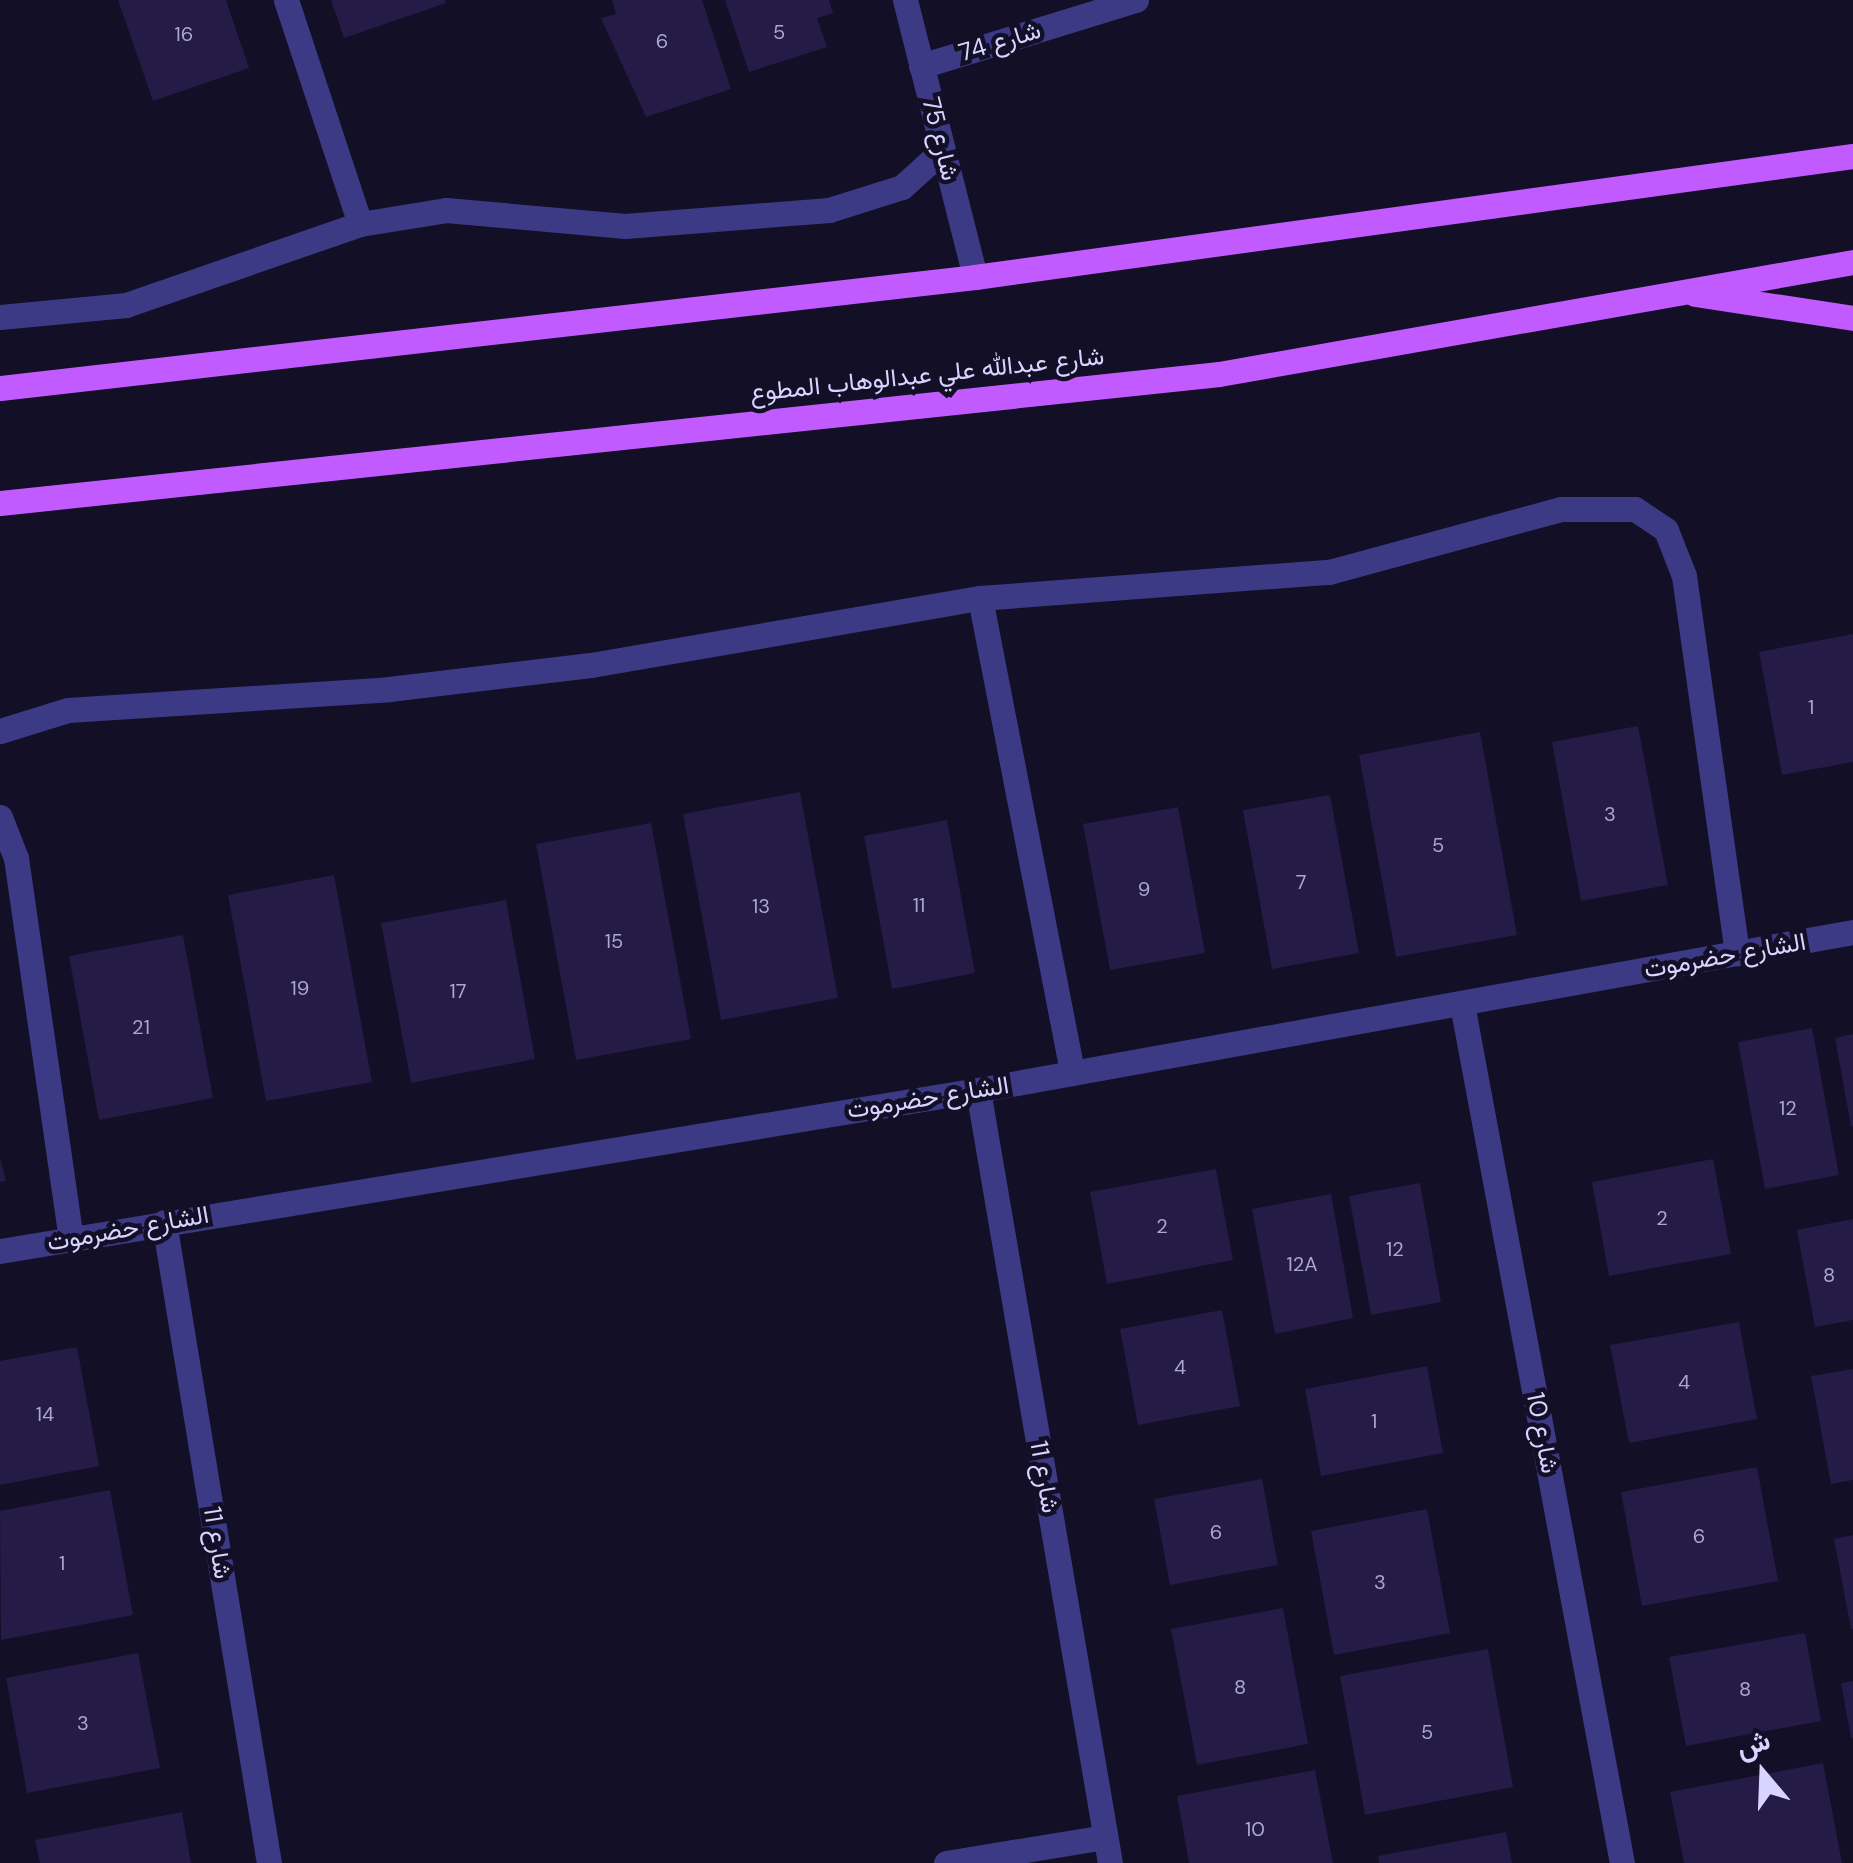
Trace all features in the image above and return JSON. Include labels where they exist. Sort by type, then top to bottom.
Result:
[{"type":"main road","points":[[0,388],[975,278],[1853,156]]},
{"type":"main road","name":"شارع عبدالله علي عبدالوهاب المطوع","points":[[0,502],[1218,374],[1676,290],[1853,262]]},
{"type":"main road","points":[[1676,290],[1853,318]]},
{"type":"street","points":[[286,0],[360,224]]},
{"type":"street","name":"شارع 75","points":[[904,0],[975,278]]},
{"type":"street","name":"شارع 74","points":[[922,66],[1136,0]]},
{"type":"street","points":[[0,317],[182,290],[360,224],[446,210],[625,226],[829,210],[902,187],[942,150]]},
{"type":"street","points":[[0,730],[68,710],[388,689],[590,664],[980,598],[1329,572],[1561,509],[1636,509],[1666,530],[1684,576],[1737,954]]},
{"type":"street","points":[[980,598],[1072,1073]]},
{"type":"street","points":[[0,817],[16,858],[71,1239]]},
{"type":"street","name":"الشارع حضرموت","points":[[0,1251],[978,1090],[1853,932]]},
{"type":"street","name":"شارع 10","points":[[1462,1004],[1622,1863]]},
{"type":"street","name":"شارع 11","points":[[978,1090],[1110,1863]]},
{"type":"street","name":"شارع 11","points":[[164,1222],[269,1863]]},
{"type":"street","points":[[946,1863],[1105,1837]]},
{"type":"building","points":[[118,0],[226,0],[249,68],[153,101]]},
{"type":"building","points":[[331,0],[445,0],[446,3],[344,38]]},
{"type":"building","points":[[612,0],[702,0],[731,89],[646,117],[601,18],[616,14]]},
{"type":"building","points":[[725,0],[829,0],[833,13],[817,18],[827,47],[749,72]]},
{"type":"building","points":[[1853,634],[1853,762],[1782,775],[1759,652]]},
{"type":"building","points":[[1638,726],[1668,885],[1581,901],[1552,742]]},
{"type":"building","points":[[1480,732],[1517,935],[1396,957],[1359,755]]},
{"type":"building","points":[[800,792],[838,998],[721,1020],[683,814]]},
{"type":"building","points":[[1330,795],[1359,953],[1272,969],[1243,810]]},
{"type":"building","points":[[1178,807],[1205,953],[1110,970],[1083,824]]},
{"type":"building","points":[[947,820],[975,973],[892,989],[864,836]]},
{"type":"building","points":[[651,823],[691,1039],[576,1060],[536,844]]},
{"type":"building","points":[[334,875],[372,1082],[266,1101],[228,895]]},
{"type":"building","points":[[506,900],[535,1059],[411,1083],[381,923]]},
{"type":"building","points":[[183,935],[213,1098],[99,1120],[69,956]]},
{"type":"building","points":[[1812,1028],[1839,1175],[1765,1189],[1738,1042]]},
{"type":"building","points":[[1853,1034],[1853,1126],[1851,1126],[1835,1038]]},
{"type":"building","points":[[0,1158],[6,1181],[0,1182]]},
{"type":"building","points":[[1713,1159],[1731,1254],[1609,1276],[1592,1182]]},
{"type":"building","points":[[1216,1169],[1233,1260],[1107,1284],[1090,1192]]},
{"type":"building","points":[[1420,1183],[1441,1302],[1371,1315],[1349,1196]]},
{"type":"building","points":[[1331,1194],[1353,1318],[1275,1334],[1252,1209]]},
{"type":"building","points":[[1853,1219],[1853,1320],[1815,1327],[1797,1230]]},
{"type":"building","points":[[1222,1310],[1240,1406],[1138,1425],[1120,1329]]},
{"type":"building","points":[[1739,1322],[1757,1419],[1629,1443],[1610,1345]]},
{"type":"building","points":[[77,1347],[99,1466],[0,1485],[0,1361]]},
{"type":"building","points":[[1427,1366],[1443,1453],[1321,1476],[1305,1389]]},
{"type":"building","points":[[1853,1369],[1853,1480],[1831,1484],[1811,1376]]},
{"type":"building","points":[[1757,1467],[1778,1581],[1642,1606],[1621,1492]]},
{"type":"building","points":[[1262,1479],[1278,1565],[1170,1585],[1154,1499]]},
{"type":"building","points":[[110,1490],[133,1615],[1,1640],[0,1511]]},
{"type":"building","points":[[1427,1509],[1450,1633],[1334,1655],[1311,1531]]},
{"type":"building","points":[[1853,1535],[1853,1629],[1851,1629],[1834,1539]]},
{"type":"building","points":[[1283,1608],[1308,1744],[1197,1765],[1171,1629]]},
{"type":"building","points":[[1805,1633],[1821,1721],[1686,1746],[1669,1657]]},
{"type":"building","points":[[1488,1649],[1513,1787],[1365,1815],[1340,1676]]},
{"type":"building","points":[[138,1653],[160,1768],[27,1793],[6,1678]]},
{"type":"building","points":[[1853,1681],[1853,1738],[1851,1738],[1841,1683]]},
{"type":"building","points":[[1823,1763],[1842,1863],[1684,1863],[1670,1792]]},
{"type":"building","points":[[1315,1770],[1333,1863],[1189,1863],[1177,1796]]},
{"type":"building","points":[[182,1812],[191,1863],[40,1863],[35,1840]]},
{"type":"building","points":[[1506,1832],[1512,1863],[1379,1863],[1378,1856]]}]
